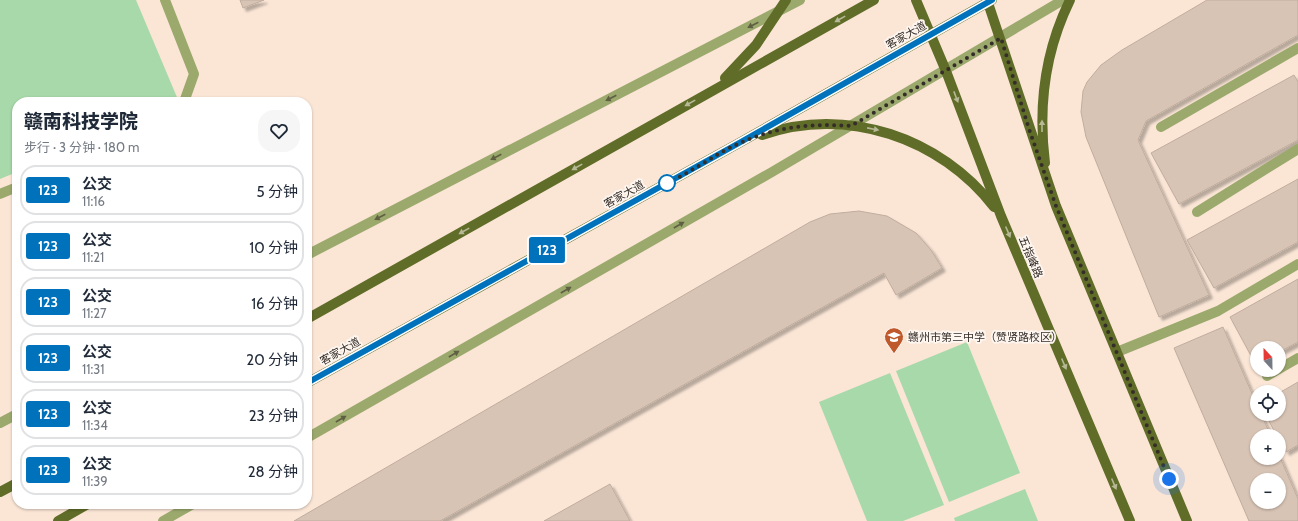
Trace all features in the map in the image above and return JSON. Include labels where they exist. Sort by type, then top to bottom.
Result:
[{"type":"main road","points":[[711,91],[735,69],[756,45],[780,12],[786,0]]},
{"type":"main road","points":[[312,316],[874,0]]},
{"type":"main road","name":"五指峰路","points":[[916,0],[946,70],[1002,216],[1130,521]]},
{"type":"main road","points":[[1056,206],[1047,172],[1043,144],[1042,102],[1047,67],[1056,33],[1070,0]]},
{"type":"main road","points":[[989,1],[1029,129],[1056,206],[1187,521]]},
{"type":"main road","name":"客家大道","points":[[312,380],[932,35],[989,1]]},
{"type":"main road","points":[[739,143],[767,133],[796,126],[825,124],[883,131],[912,141],[938,155],[962,173],[983,193],[1002,216]]},
{"type":"main road","points":[[0,492],[12,486]]},
{"type":"main road","points":[[58,521],[79,509]]},
{"type":"street","points":[[165,0],[194,74],[186,97]]},
{"type":"street","points":[[312,252],[780,12],[800,0]]},
{"type":"street","points":[[312,435],[851,126],[1063,0]]},
{"type":"street","points":[[1161,127],[1298,48]]},
{"type":"street","points":[[1197,212],[1298,149]]},
{"type":"street","points":[[0,194],[12,189]]},
{"type":"street","points":[[1117,352],[1218,312],[1298,264]]},
{"type":"street","points":[[1286,365],[1298,358]]},
{"type":"street","points":[[0,423],[12,417]]},
{"type":"street","points":[[163,521],[184,509]]},
{"type":"green space","points":[[0,0],[136,0],[177,97],[12,97],[12,174],[0,179]]},
{"type":"green space","points":[[967,342],[1020,473],[949,502],[896,371]]},
{"type":"green space","points":[[890,373],[944,505],[903,521],[867,521],[819,402]]},
{"type":"green space","points":[[1025,489],[1038,521],[955,521],[954,518]]},
{"type":"building","points":[[240,0],[264,0],[243,8]]},
{"type":"building","points":[[1207,0],[1298,0],[1298,35],[1146,121],[1138,140],[1209,295],[1159,317],[1086,137],[1081,112],[1083,91],[1087,82],[1101,65],[1122,50]]},
{"type":"building","points":[[1294,75],[1298,82],[1298,140],[1179,204],[1151,153]]},
{"type":"building","points":[[1298,179],[1298,242],[1214,288],[1187,240]]},
{"type":"building","points":[[859,211],[887,216],[916,233],[931,250],[942,268],[896,295],[884,273],[440,521],[294,521],[810,222],[830,214]]},
{"type":"building","points":[[1298,279],[1298,342],[1286,348],[1286,341],[1250,341],[1250,354],[1230,317]]},
{"type":"building","points":[[1223,327],[1250,389],[1250,421],[1264,421],[1268,429],[1250,429],[1250,465],[1283,465],[1298,499],[1298,521],[1249,521],[1174,348]]},
{"type":"building","points":[[1298,382],[1298,445],[1286,452],[1286,429],[1273,429],[1269,421],[1286,421],[1286,389]]},
{"type":"building","points":[[610,484],[630,521],[544,521]]},
{"type":"bus line","name":"123","points":[[312,380],[739,143],[992,0]]},
{"type":"place","name":"赣州市第三中学（赞贤路校区）","points":[[894,354]]},
{"type":"route","points":[[667,183],[739,143],[767,133],[796,126],[825,124],[851,126],[1001,38],[1029,129],[1056,206],[1169,479]]}]
